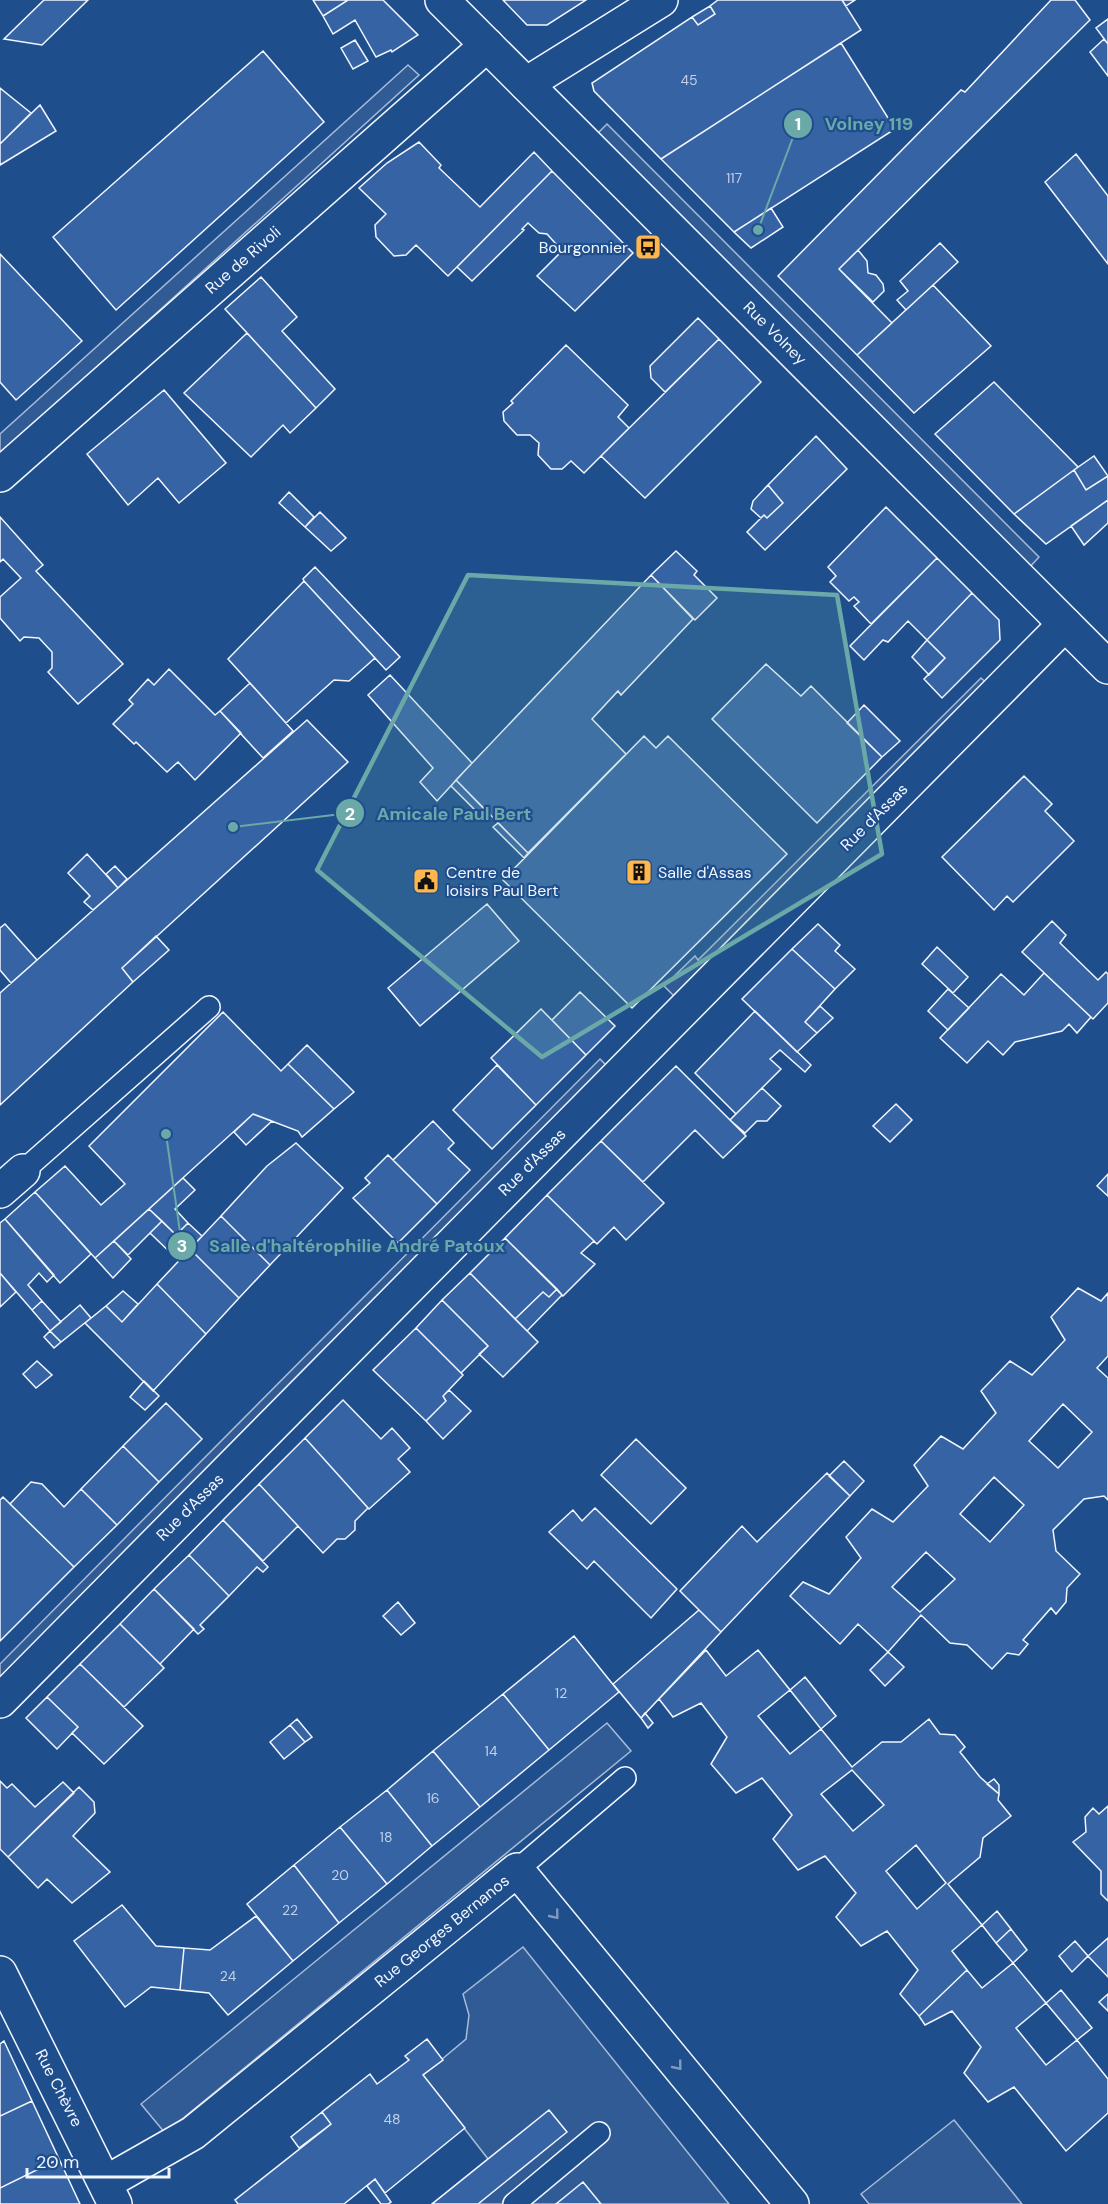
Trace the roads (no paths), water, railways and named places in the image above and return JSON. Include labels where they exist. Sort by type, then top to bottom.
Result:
[{"type":"street","name":"Rue Volney","points":[[442,0],[1108,667]]},
{"type":"street","points":[[526,84],[662,0]]},
{"type":"street","name":"Rue de Rivoli","points":[[0,475],[487,45]]},
{"type":"street","name":"Rue d'Assas","points":[[0,1701],[1065,624]]},
{"type":"street","name":"Rue Georges Bernanos","points":[[110,2193],[193,2133],[518,1870],[792,2204]]},
{"type":"street","name":"Rue Chèvre","points":[[0,1973],[110,2193]]},
{"type":"lane","points":[[11,1181],[209,1007]]},
{"type":"lane","points":[[518,1870],[625,1778]]},
{"type":"lane","points":[[514,2204],[599,2133]]},
{"type":"place","name":"Volney 119","points":[[758,230]]},
{"type":"place","name":"Bourgonnier","points":[[648,247]]},
{"type":"place","name":"Amicale Paul Bert","points":[[233,827]]},
{"type":"place","name":"Salle d'Assas","points":[[639,872]]},
{"type":"place","name":"Centre de loisirs Paul Bert","points":[[426,881]]},
{"type":"place","name":"Salle d'haltérophilie André Patoux","points":[[166,1134]]}]
